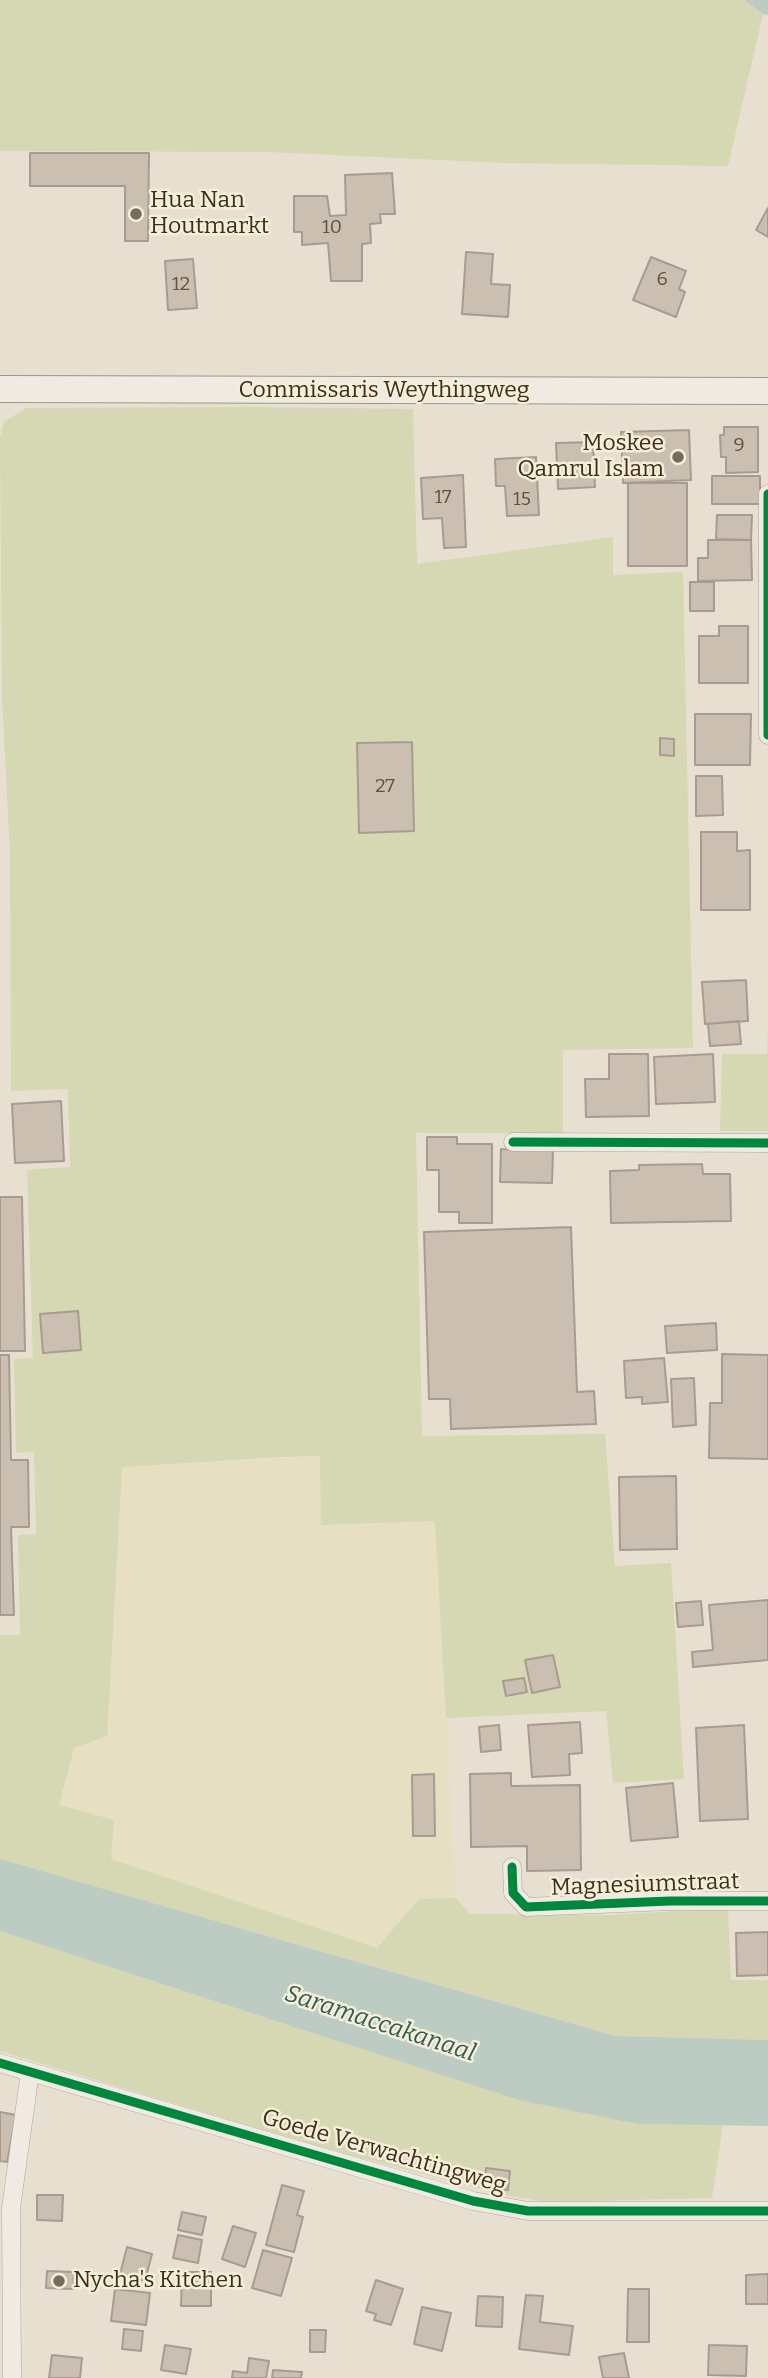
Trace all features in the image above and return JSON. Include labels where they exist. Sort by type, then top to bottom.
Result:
[{"type":"main road","name":"Commissaris Weythingweg","points":[[0,389],[768,391]]},
{"type":"street","points":[[768,494],[768,735]]},
{"type":"street","points":[[513,1142],[768,1143]]},
{"type":"street","name":"Magnesiumstraat","points":[[512,1867],[513,1893],[526,1907],[670,1901],[768,1901]]},
{"type":"street","name":"Goede Verwachtingweg","points":[[0,2063],[472,2201],[528,2211],[768,2211]]},
{"type":"street","points":[[12,2376],[11,2208],[30,2072]]},
{"type":"shaded area","points":[[320,1456],[321,1525],[435,1521],[456,1898],[419,1899],[377,1948],[110,1859],[59,1806],[74,1748],[107,1735],[122,1467]]},
{"type":"green space","points":[[0,0],[744,0],[763,14],[728,166],[506,163],[267,152],[0,151]]},
{"type":"green space","points":[[26,408],[413,409],[417,564],[613,537],[613,575],[683,572],[693,1048],[563,1050],[563,1133],[416,1133],[422,1436],[605,1434],[615,1566],[671,1563],[684,1779],[613,1783],[606,1711],[446,1718],[435,1521],[321,1525],[320,1456],[281,1457],[122,1467],[107,1736],[74,1748],[59,1805],[114,1820],[111,1859],[377,1948],[419,1899],[456,1898],[470,1914],[610,1915],[728,1908],[731,1980],[768,1980],[768,2040],[615,2036],[0,1859],[0,1635],[20,1635],[18,1535],[36,1534],[34,1452],[16,1453],[14,1359],[33,1358],[27,1170],[70,1167],[68,1089],[11,1091],[10,853],[2,698],[0,437],[4,422]]},
{"type":"green space","points":[[768,1027],[768,1131],[720,1131],[722,1054],[767,1054]]},
{"type":"green space","points":[[0,1931],[638,2124],[723,2125],[712,2198],[548,2202],[504,2195],[316,2146],[0,2051]]},
{"type":"water","points":[[744,0],[768,0],[768,15],[763,14]]},
{"type":"water","name":"Saramaccakanaal","points":[[0,1859],[615,2036],[768,2040],[768,2126],[638,2124],[519,2100],[0,1931]]},
{"type":"building","name":"Hua Nan Houtmarkt","points":[[30,153],[149,153],[148,241],[125,241],[125,186],[30,186]]},
{"type":"building","points":[[392,173],[395,214],[380,214],[381,223],[370,224],[371,243],[362,244],[362,281],[331,281],[328,243],[302,245],[302,232],[294,232],[294,196],[327,196],[330,216],[346,215],[345,175]]},
{"type":"building","points":[[768,208],[768,237],[756,230]]},
{"type":"building","points":[[466,252],[493,254],[491,284],[510,285],[508,317],[462,314]]},
{"type":"building","points":[[651,257],[686,271],[679,289],[685,292],[676,317],[633,300]]},
{"type":"building","points":[[193,259],[197,308],[168,310],[165,261]]},
{"type":"building","points":[[724,427],[758,427],[758,472],[726,473],[726,457],[721,457],[720,435],[724,435]]},
{"type":"building","points":[[689,430],[691,480],[623,483],[621,432]]},
{"type":"building","points":[[593,442],[595,487],[558,489],[556,443]]},
{"type":"building","points":[[536,457],[539,515],[507,516],[505,486],[496,486],[495,459]]},
{"type":"building","points":[[463,475],[466,547],[444,548],[442,518],[423,519],[421,478]]},
{"type":"building","points":[[712,476],[760,476],[760,504],[712,504]]},
{"type":"building","points":[[628,483],[687,483],[687,566],[628,566]]},
{"type":"building","points":[[717,515],[752,515],[751,540],[716,539]]},
{"type":"building","points":[[708,540],[751,540],[752,580],[698,581],[698,558],[708,558]]},
{"type":"building","points":[[690,582],[714,582],[714,611],[690,611]]},
{"type":"building","points":[[719,626],[748,626],[748,683],[699,683],[699,636],[719,636]]},
{"type":"building","points":[[695,714],[751,714],[750,765],[695,765]]},
{"type":"building","points":[[660,738],[674,739],[674,756],[660,755]]},
{"type":"building","points":[[412,742],[414,831],[359,833],[357,743]]},
{"type":"building","points":[[696,776],[722,776],[723,815],[696,816]]},
{"type":"building","points":[[701,832],[737,832],[737,851],[750,850],[750,910],[701,910]]},
{"type":"building","points":[[746,980],[748,1021],[705,1024],[702,982]]},
{"type":"building","points":[[739,1021],[741,1044],[710,1046],[708,1024]]},
{"type":"building","points":[[609,1054],[648,1054],[649,1116],[586,1117],[585,1079],[609,1079]]},
{"type":"building","points":[[713,1054],[715,1102],[656,1104],[654,1057]]},
{"type":"building","points":[[61,1101],[64,1161],[15,1163],[12,1104]]},
{"type":"building","points":[[427,1137],[457,1137],[457,1144],[492,1144],[492,1223],[459,1223],[459,1212],[439,1212],[439,1170],[427,1170]]},
{"type":"building","points":[[501,1149],[553,1150],[552,1183],[500,1182]]},
{"type":"building","points":[[702,1164],[703,1174],[730,1174],[731,1221],[611,1223],[610,1171],[639,1170],[639,1165]]},
{"type":"building","points":[[0,1197],[22,1197],[25,1351],[0,1351]]},
{"type":"building","points":[[571,1227],[577,1392],[594,1391],[596,1424],[451,1429],[450,1399],[429,1399],[424,1232]]},
{"type":"building","points":[[78,1311],[81,1350],[43,1353],[40,1314]]},
{"type":"building","points":[[716,1323],[717,1350],[667,1353],[665,1326]]},
{"type":"building","points":[[722,1354],[768,1355],[768,1459],[709,1458],[710,1403],[722,1403]]},
{"type":"building","points":[[0,1355],[9,1355],[11,1460],[28,1460],[29,1527],[11,1527],[14,1615],[0,1615]]},
{"type":"building","points":[[664,1358],[668,1402],[642,1404],[642,1397],[626,1398],[624,1361]]},
{"type":"building","points":[[694,1378],[696,1425],[673,1427],[671,1379]]},
{"type":"building","points":[[676,1476],[677,1549],[620,1550],[619,1477]]},
{"type":"building","points":[[768,1600],[768,1660],[693,1667],[692,1652],[713,1650],[709,1605]]},
{"type":"building","points":[[701,1601],[703,1625],[678,1627],[676,1603]]},
{"type":"building","points":[[553,1655],[560,1687],[532,1693],[525,1660]]},
{"type":"building","points":[[524,1678],[527,1692],[506,1696],[503,1681]]},
{"type":"building","points":[[580,1722],[582,1753],[569,1754],[570,1775],[532,1777],[528,1725]]},
{"type":"building","points":[[499,1725],[501,1750],[481,1752],[479,1727]]},
{"type":"building","points":[[744,1725],[748,1819],[700,1821],[696,1728]]},
{"type":"building","points":[[511,1773],[511,1786],[580,1785],[581,1870],[527,1871],[527,1846],[471,1847],[470,1774]]},
{"type":"building","points":[[434,1774],[435,1836],[413,1836],[412,1775]]},
{"type":"building","points":[[673,1783],[678,1837],[631,1841],[626,1788]]},
{"type":"building","points":[[768,1932],[768,1975],[737,1976],[736,1933]]},
{"type":"building","points":[[0,2112],[16,2115],[7,2162],[0,2161]]},
{"type":"building","points":[[486,2168],[510,2171],[508,2190],[484,2187]]},
{"type":"building","points":[[282,2185],[304,2191],[297,2215],[303,2217],[294,2252],[266,2245]]},
{"type":"building","points":[[37,2195],[63,2195],[62,2221],[37,2220]]},
{"type":"building","points":[[182,2212],[206,2217],[202,2235],[178,2230]]},
{"type":"building","points":[[233,2226],[256,2233],[245,2267],[222,2259]]},
{"type":"building","points":[[178,2235],[202,2240],[198,2263],[173,2258]]},
{"type":"building","points":[[127,2247],[152,2254],[145,2281],[120,2274]]},
{"type":"building","points":[[263,2250],[292,2258],[281,2296],[252,2288]]},
{"type":"building","points":[[47,2271],[74,2272],[73,2289],[46,2288]]},
{"type":"building","points":[[182,2272],[211,2272],[211,2306],[181,2306]]},
{"type":"building","points":[[768,2274],[768,2304],[746,2304],[746,2275]]},
{"type":"building","points":[[376,2280],[403,2289],[391,2325],[374,2320],[376,2314],[366,2311]]},
{"type":"building","points":[[115,2289],[150,2293],[146,2325],[111,2321]]},
{"type":"building","points":[[628,2289],[649,2289],[649,2342],[627,2342]]},
{"type":"building","points":[[526,2295],[543,2296],[540,2322],[573,2326],[569,2355],[519,2349]]},
{"type":"building","points":[[478,2296],[503,2297],[502,2327],[476,2326]]},
{"type":"building","points":[[422,2307],[451,2313],[442,2351],[414,2344]]},
{"type":"building","points":[[124,2329],[143,2331],[141,2351],[122,2349]]},
{"type":"building","points":[[310,2330],[326,2330],[325,2352],[310,2352]]},
{"type":"building","points":[[165,2345],[191,2349],[186,2374],[161,2370]]},
{"type":"building","points":[[709,2345],[747,2346],[746,2376],[708,2375]]},
{"type":"building","points":[[624,2353],[629,2378],[603,2378],[599,2357]]},
{"type":"building","points":[[52,2355],[82,2358],[80,2378],[49,2378]]},
{"type":"building","points":[[249,2358],[269,2361],[266,2378],[232,2378],[233,2371],[247,2373]]},
{"type":"building","points":[[273,2370],[302,2372],[301,2378],[272,2378]]},
{"type":"cycle path","points":[[768,494],[768,735]]},
{"type":"cycle path","points":[[513,1142],[768,1143]]},
{"type":"cycle path","points":[[512,1867],[513,1893],[526,1907],[670,1901],[768,1901]]},
{"type":"cycle path","points":[[0,2063],[473,2201],[528,2211],[768,2211]]},
{"type":"place","name":"Hua Nan Houtmarkt","points":[[136,214]]},
{"type":"place","name":"Moskee Qamrul Islam","points":[[678,457]]},
{"type":"place","name":"Nycha's Kitchen","points":[[59,2281]]}]
